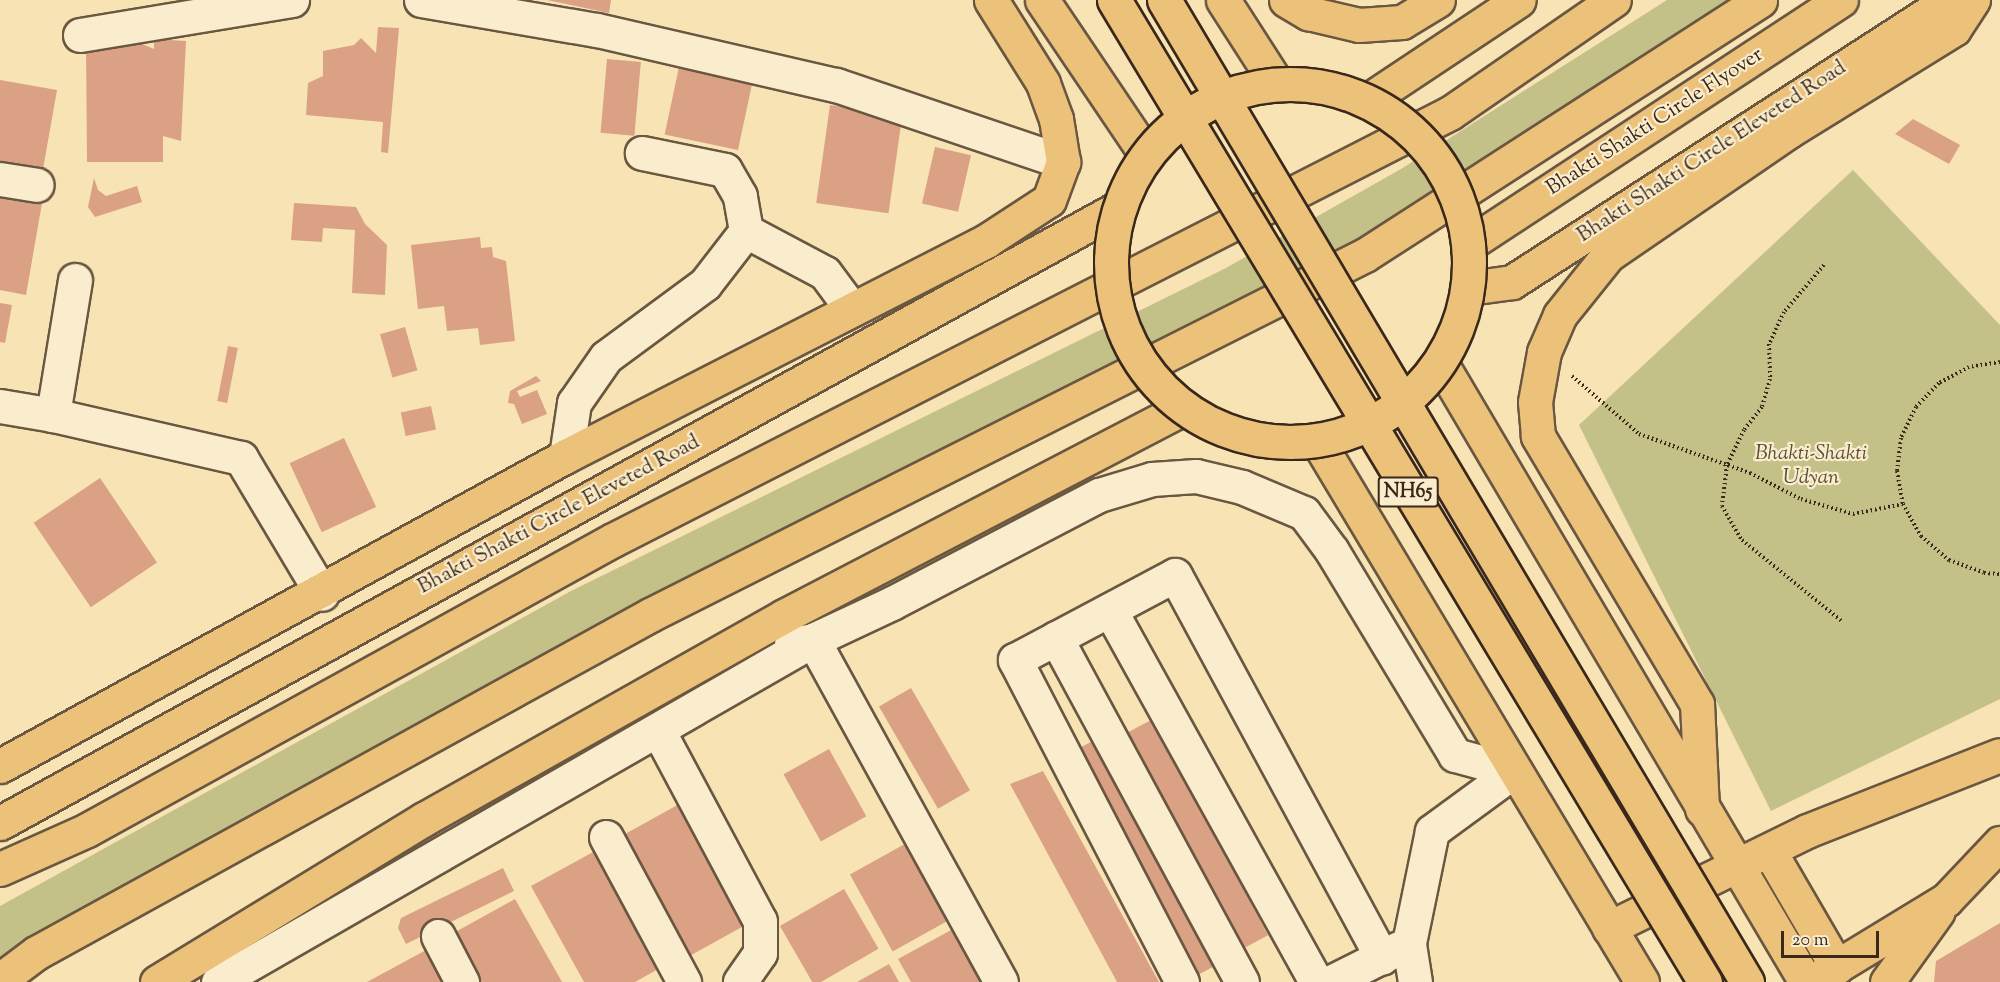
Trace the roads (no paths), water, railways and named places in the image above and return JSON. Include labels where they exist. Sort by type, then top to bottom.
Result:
[{"type":"main road","points":[[0,766],[322,594],[566,456],[851,308],[986,241],[1049,200],[1063,162],[1043,82],[991,0]]},
{"type":"main road","points":[[1042,0],[1146,154]]},
{"type":"main road","name":"NH65","points":[[1114,0],[1705,982]]},
{"type":"main road","name":"NH65","points":[[1164,0],[1747,982]]},
{"type":"main road","points":[[1223,0],[1277,84]]},
{"type":"main road","points":[[1286,0],[1308,13],[1359,25],[1402,22],[1438,0]]},
{"type":"main road","points":[[1366,101],[1519,0]]},
{"type":"main road","points":[[0,869],[87,830],[613,540],[1450,113],[1614,0]]},
{"type":"main road","points":[[0,980],[36,953],[650,615],[1365,255],[1760,0]]},
{"type":"main road","name":"Bhakti Shakti Circle Flyover","points":[[1469,244],[1841,0]]},
{"type":"main road","points":[[1702,809],[1697,704],[1538,436],[1535,402],[1544,352],[1560,315],[1608,255],[1789,131],[1954,29],[1972,0]]},
{"type":"main road","name":"Bhakti Shakti Circle Eleveted Road","points":[[1469,288],[1512,282],[1938,7]]},
{"type":"main road","points":[[1277,84],[1323,87],[1366,101],[1417,136],[1452,185],[1469,244],[1469,288],[1459,326],[1440,362],[1416,390],[1387,414],[1354,430],[1317,440],[1248,437],[1184,408],[1144,368],[1119,318],[1110,263],[1118,208],[1146,154],[1183,119],[1227,94],[1277,84]]},
{"type":"main road","name":"Bhakti Shakti Circle Eleveted Road","points":[[0,823],[290,660],[1118,208]]},
{"type":"main road","points":[[1440,362],[1734,864],[1806,982]]},
{"type":"main road","points":[[157,982],[424,819],[784,616],[1184,408]]},
{"type":"main road","points":[[1317,440],[1642,982]]},
{"type":"main road","points":[[1609,928],[1734,864],[1770,852],[1848,814],[1999,759]]},
{"type":"main road","points":[[1887,982],[1946,900],[2000,843]]},
{"type":"main road","points":[[1770,852],[1824,974],[1946,900]]},
{"type":"street","points":[[80,35],[292,0]]},
{"type":"street","points":[[421,0],[597,30],[836,85],[1063,162]]},
{"type":"street","points":[[566,456],[574,403],[606,357],[705,284],[746,231],[740,196],[725,170],[642,153]]},
{"type":"street","points":[[0,179],[37,185]]},
{"type":"street","points":[[746,231],[825,273],[851,308]]},
{"type":"street","points":[[52,415],[75,280]]},
{"type":"street","points":[[0,406],[52,415],[240,458],[322,594]]},
{"type":"street","points":[[218,982],[659,732],[813,640],[1099,495],[1152,479],[1196,476],[1242,487],[1304,513],[1332,551],[1455,755],[1514,771]]},
{"type":"street","points":[[1182,982],[1015,660],[1175,575],[1415,982]]},
{"type":"street","points":[[1110,610],[1316,982]]},
{"type":"street","points":[[1056,638],[1242,982]]},
{"type":"street","points":[[712,657],[813,640]]},
{"type":"street","points":[[813,640],[1001,982]]},
{"type":"street","points":[[659,732],[759,921],[760,953],[740,982]]},
{"type":"street","points":[[1331,982],[1395,950],[1432,831],[1514,771]]},
{"type":"street","points":[[606,837],[684,982]]},
{"type":"street","points":[[438,936],[462,982]]},
{"type":"park label","name":"Bhakti-Shakti Udyan","points":[[1811,466]]}]
